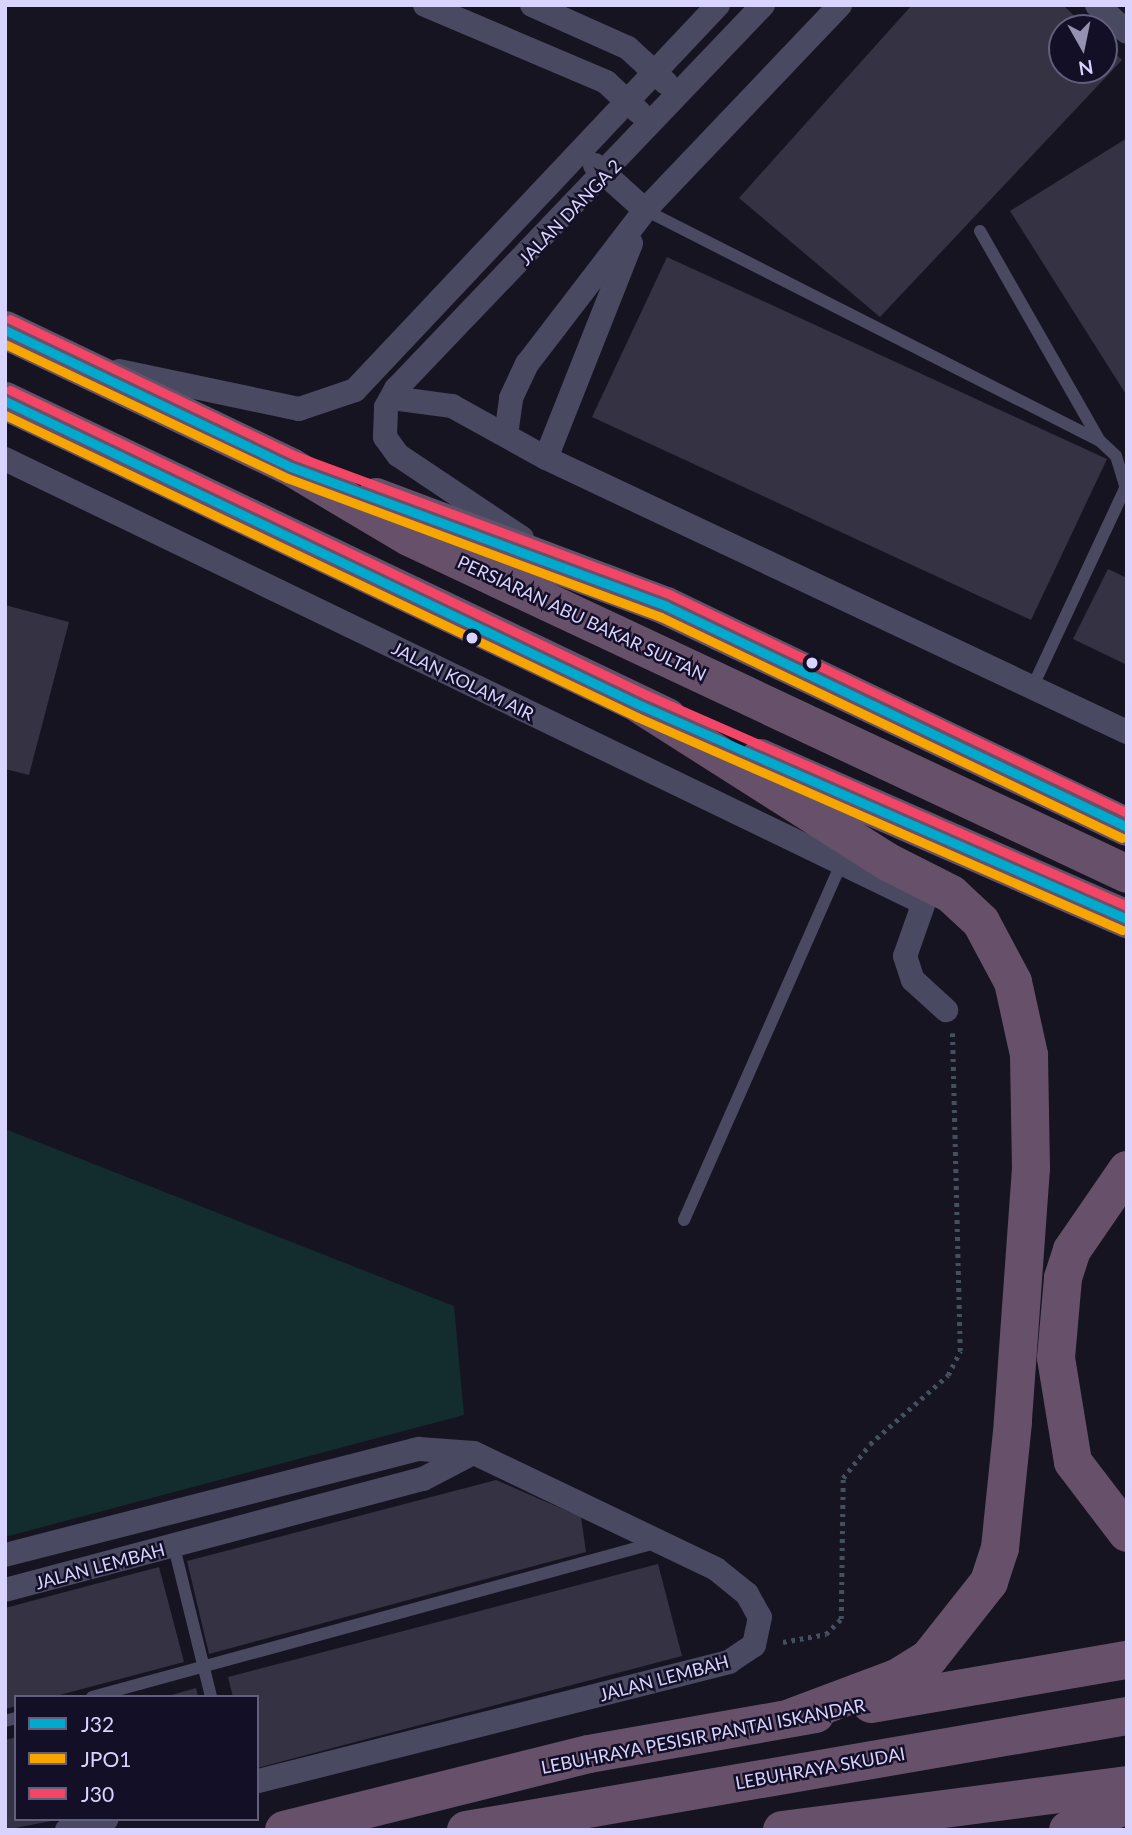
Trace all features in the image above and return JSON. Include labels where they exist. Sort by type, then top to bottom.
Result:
[{"type":"highway","name":"PERSIARAN ABU BAKAR SULTAN","points":[[5,330],[291,467],[409,537],[1127,874]]},
{"type":"highway","points":[[5,401],[642,706],[1127,919]]},
{"type":"highway","points":[[291,467],[561,563],[666,606],[1127,827]]},
{"type":"highway","points":[[642,706],[927,894],[981,922],[999,950],[1029,1055],[1031,1168],[1000,1548],[972,1611],[929,1658],[899,1677],[790,1718]]},
{"type":"highway","points":[[1127,1170],[1072,1250],[1060,1299],[1056,1358],[1073,1462],[1127,1532]]},
{"type":"highway","name":"LEBUHRAYA PESISIR PANTAI ISKANDAR","points":[[284,1830],[589,1754],[1127,1660]]},
{"type":"highway","name":"LEBUHRAYA SKUDAI","points":[[467,1830],[512,1819],[1127,1716]]},
{"type":"highway","points":[[782,1830],[1127,1785]]},
{"type":"highway","points":[[1068,1830],[1127,1805]]},
{"type":"street","points":[[425,5],[606,82],[653,124]]},
{"type":"street","points":[[532,5],[628,48],[678,96]]},
{"type":"street","name":"JALAN DANGA 2","points":[[61,357],[266,406],[299,409],[333,402],[382,366],[718,5]]},
{"type":"street","name":"JALAN DANGA 2","points":[[561,563],[398,455],[384,422],[392,398],[606,176],[763,5]]},
{"type":"street","points":[[506,435],[511,398],[527,364],[645,210],[840,5]]},
{"type":"street","points":[[1097,5],[1127,32]]},
{"type":"street","points":[[581,152],[645,210]]},
{"type":"street","points":[[546,458],[645,210]]},
{"type":"street","points":[[392,398],[452,407],[546,458],[1127,732]]},
{"type":"street","name":"JALAN KOLAM AIR","points":[[5,459],[842,861],[927,894]]},
{"type":"street","points":[[927,894],[905,956],[913,980],[949,1022]]},
{"type":"street","name":"JALAN LEMBAH","points":[[5,1555],[419,1449],[474,1453],[665,1541],[747,1594],[760,1617],[754,1645],[729,1662],[259,1780]]},
{"type":"street","name":"JALAN LEMBAH","points":[[5,1590],[423,1479],[474,1453]]},
{"type":"street","points":[[166,1513],[174,1546]]},
{"type":"street","points":[[67,1830],[100,1821]]},
{"type":"lane","points":[[645,210],[1100,441],[1116,456],[1126,489],[1031,688]]},
{"type":"lane","points":[[979,231],[1100,441]]},
{"type":"lane","points":[[684,1220],[842,861]]},
{"type":"lane","points":[[99,1695],[665,1541]]},
{"type":"lane","points":[[174,1546],[210,1695]]},
{"type":"path","points":[[754,1645],[813,1638],[841,1619],[843,1478],[850,1464],[956,1364],[949,1022]]},
{"type":"green space","points":[[5,1129],[454,1306],[464,1415],[5,1537]]},
{"type":"building","points":[[912,5],[1063,5],[1072,14],[1048,14],[1048,84],[1099,84],[880,317],[739,198]]},
{"type":"building","points":[[1127,138],[1127,396],[1010,211]]},
{"type":"building","points":[[667,257],[1107,459],[1031,620],[592,417]]},
{"type":"building","points":[[1108,569],[1127,578],[1127,665],[1073,639]]},
{"type":"building","points":[[5,605],[69,622],[29,775],[5,769]]},
{"type":"building","points":[[496,1480],[581,1517],[586,1552],[209,1654],[187,1561]]},
{"type":"building","points":[[658,1564],[682,1656],[259,1767],[259,1695],[232,1695],[228,1677]]},
{"type":"building","points":[[159,1567],[184,1662],[60,1695],[14,1695],[14,1707],[5,1709],[5,1608]]},
{"type":"building","points":[[196,1688],[198,1695],[172,1695]]},
{"type":"building","points":[[14,1738],[14,1821],[51,1821],[5,1830],[5,1740]]},
{"type":"transit line","name":"J30","points":[[10,319],[296,456],[671,595],[1127,813]]},
{"type":"transit line","name":"J32","points":[[5,330],[291,467],[666,606],[1127,827]]},
{"type":"transit line","name":"JPO1","points":[[5,344],[287,478],[661,617],[1122,838]]},
{"type":"transit line","name":"J30","points":[[10,390],[647,695],[1127,906]]},
{"type":"transit line","name":"J32","points":[[5,401],[642,706],[1127,919]]},
{"type":"transit line","name":"JPO1","points":[[5,415],[637,717],[1122,930]]}]
